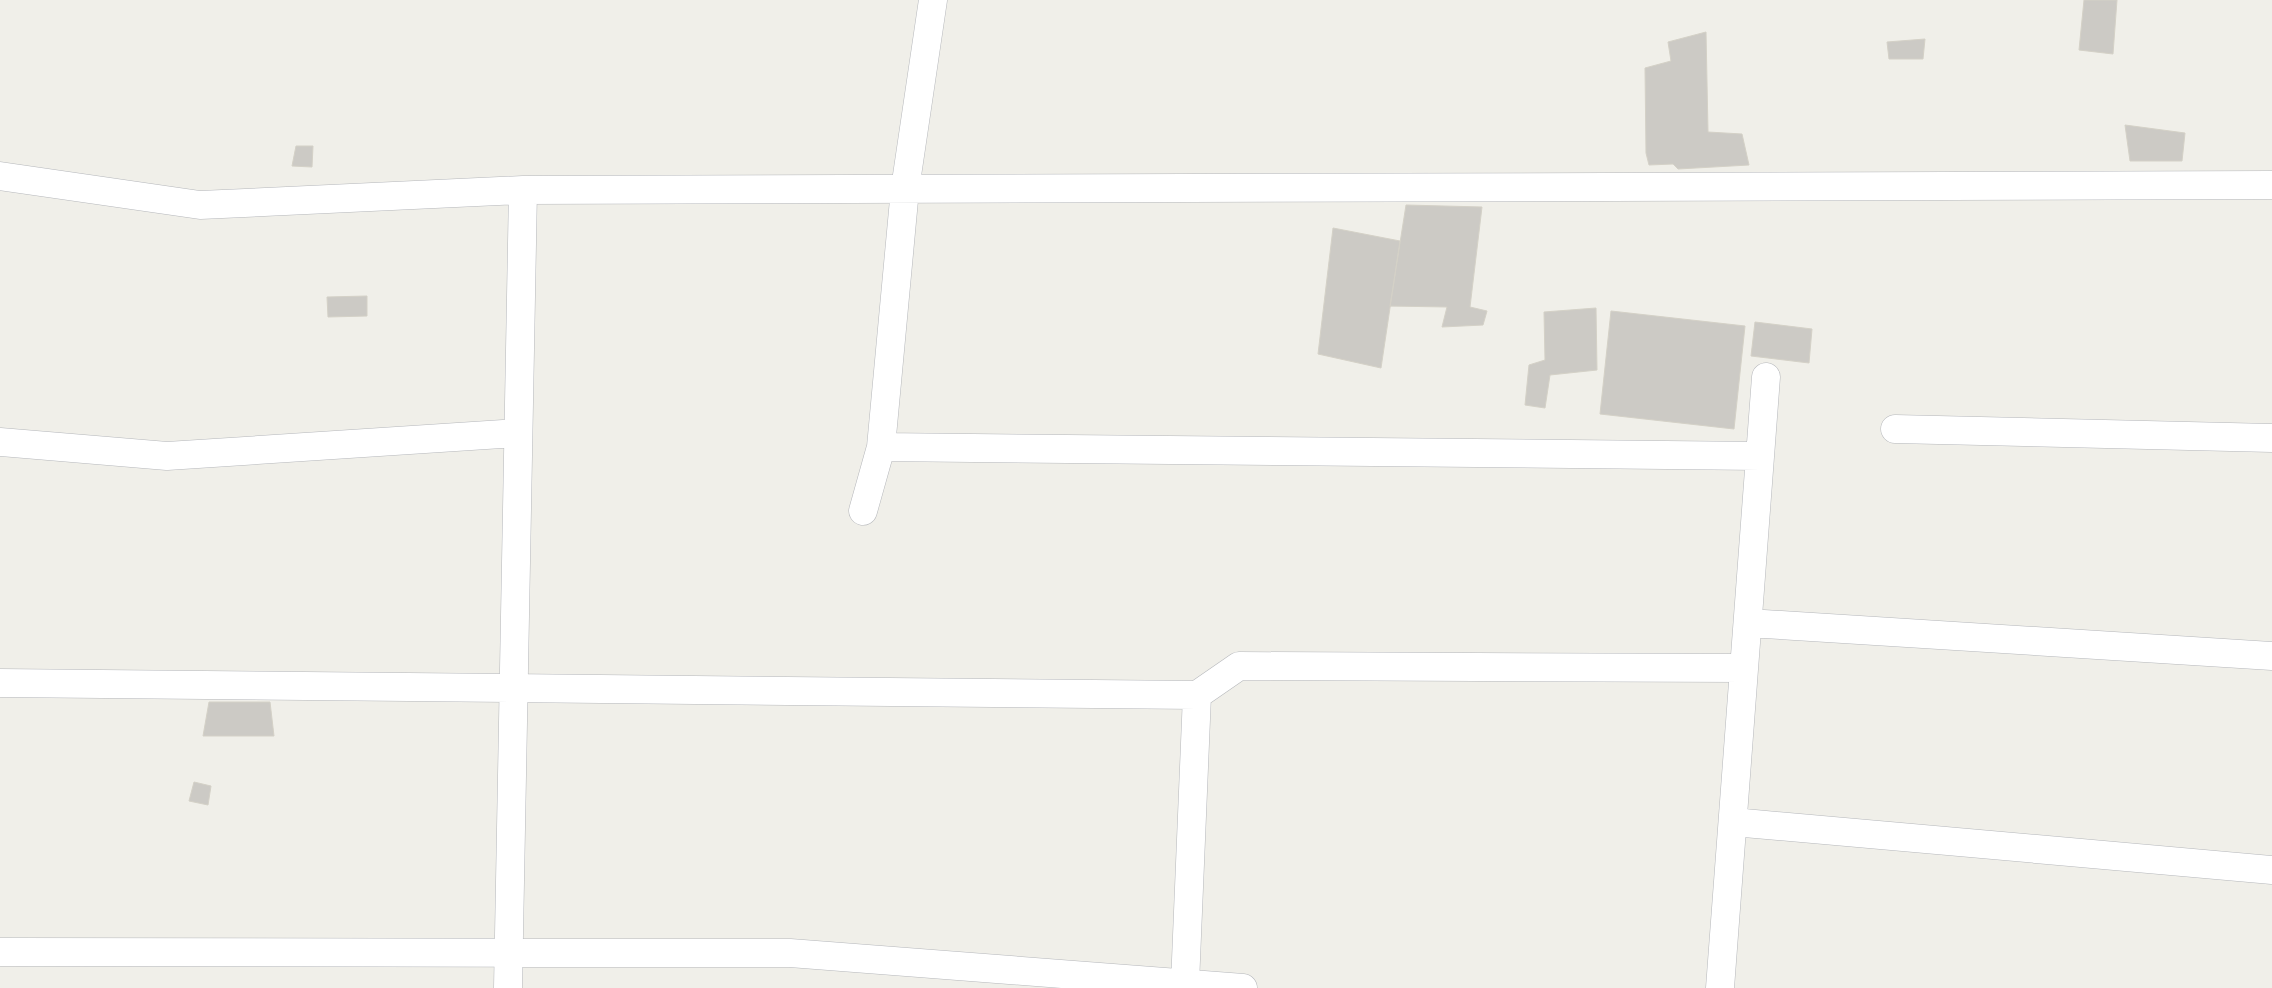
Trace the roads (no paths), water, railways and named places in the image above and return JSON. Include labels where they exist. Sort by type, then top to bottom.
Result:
[{"type":"street","points":[[863,511],[881,446],[905,189],[933,0]]},
{"type":"street","points":[[0,176],[200,205],[523,190],[2272,185]]},
{"type":"street","points":[[508,988],[523,190]]},
{"type":"street","points":[[1720,988],[1766,377]]},
{"type":"street","points":[[1895,430],[2272,438]]},
{"type":"street","points":[[0,442],[167,456],[518,433]]},
{"type":"street","points":[[881,446],[1760,456]]},
{"type":"street","points":[[1748,623],[2272,656]]},
{"type":"street","points":[[0,683],[1197,695],[1239,666],[1744,668]]},
{"type":"street","points":[[1186,984],[1197,695]]},
{"type":"street","points":[[1733,822],[2272,870]]},
{"type":"street","points":[[0,952],[790,953],[1243,988]]}]
